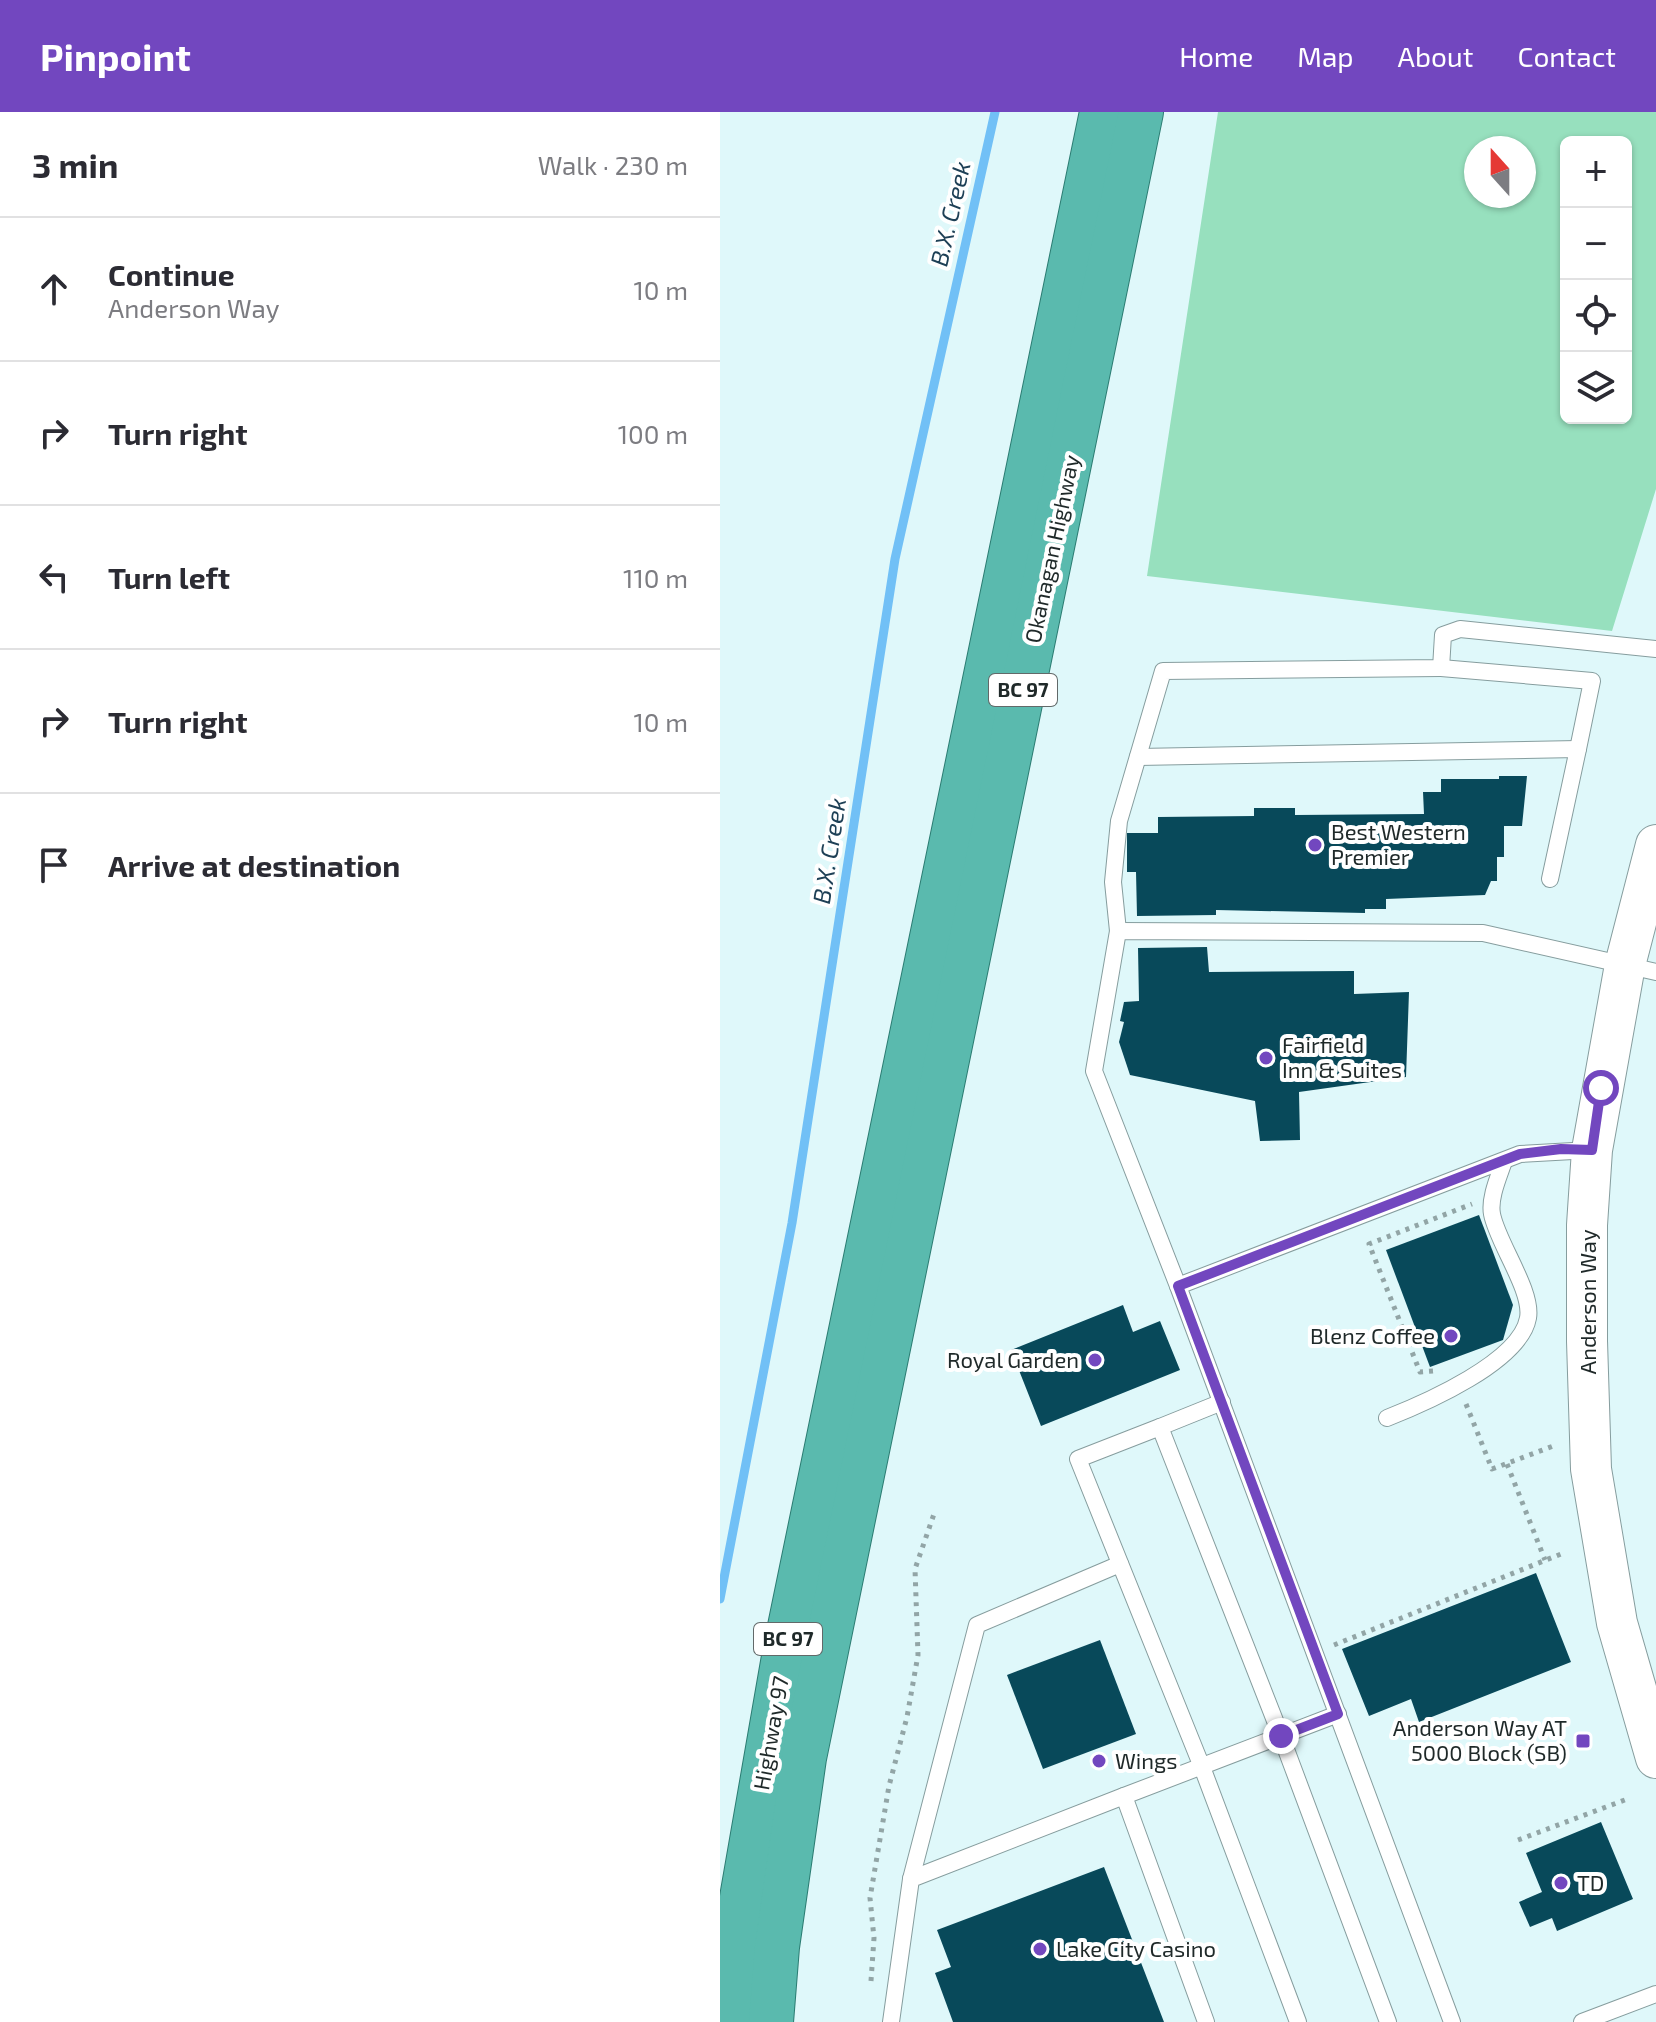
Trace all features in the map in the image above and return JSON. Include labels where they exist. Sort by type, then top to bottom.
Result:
[{"type":"highway","name":"Okanagan Highway","points":[[886,1264],[1102,112]]},
{"type":"highway","name":"Okanagan Highway","points":[[886,1264],[1141,112]]},
{"type":"highway","name":"Highway 97","points":[[729,2022],[738,1921],[785,1651],[886,1264]]},
{"type":"highway","name":"Highway 97","points":[[771,2022],[777,1947],[804,1758],[886,1264]]},
{"type":"street","name":"Anderson Way","points":[[1656,845],[1640,968],[1592,1150],[1587,1225],[1591,1469],[1617,1623],[1656,1758]]},
{"type":"lane","points":[[1441,668],[1443,635],[1460,629],[1656,649]]},
{"type":"lane","points":[[1452,2022],[1222,1402],[1094,1071],[1118,931],[1113,882],[1119,821],[1163,671],[1441,668],[1592,681],[1550,879]]},
{"type":"lane","points":[[1138,757],[1578,749]]},
{"type":"lane","points":[[1118,931],[1483,933],[1640,968]]},
{"type":"lane","points":[[1178,1286],[1520,1154],[1561,1149],[1592,1150]]},
{"type":"lane","points":[[1387,1418],[1437,1399],[1480,1372],[1518,1338],[1528,1317],[1526,1301],[1491,1212],[1504,1161]]},
{"type":"lane","points":[[1222,1402],[1078,1459],[1202,1767],[1298,2022]]},
{"type":"lane","points":[[1160,1427],[1281,1736],[1388,2022]]},
{"type":"lane","points":[[891,2022],[911,1879],[977,1625],[1120,1564]]},
{"type":"lane","points":[[911,1879],[1338,1714]]},
{"type":"lane","points":[[1124,1796],[1206,2022]]},
{"type":"lane","points":[[1582,2022],[1656,1994]]},
{"type":"path","points":[[1446,1371],[1420,1372],[1369,1244],[1484,1199]]},
{"type":"path","points":[[1458,1400],[1466,1404],[1492,1469],[1557,1444]]},
{"type":"path","points":[[1507,1464],[1545,1560]]},
{"type":"path","points":[[871,1989],[874,1938],[870,1898],[889,1786],[907,1717],[918,1655],[915,1569],[935,1511]]},
{"type":"path","points":[[1339,1657],[1333,1643],[1561,1554]]},
{"type":"path","points":[[1518,1840],[1630,1798]]},
{"type":"green space","points":[[1218,112],[1656,112],[1656,489],[1612,631],[1147,576]]},
{"type":"building","name":"Best Western Premier","points":[[1499,776],[1527,776],[1522,826],[1504,826],[1504,857],[1497,857],[1497,881],[1491,881],[1485,895],[1386,899],[1386,909],[1365,909],[1365,913],[1216,910],[1216,915],[1137,916],[1136,872],[1127,872],[1127,833],[1158,833],[1158,817],[1254,816],[1254,808],[1295,808],[1295,815],[1424,814],[1423,792],[1441,792],[1441,779],[1499,779]]},
{"type":"building","name":"Fairfield Inn & Suites","points":[[1207,947],[1209,972],[1354,971],[1354,994],[1409,992],[1406,1077],[1299,1092],[1300,1140],[1260,1141],[1255,1101],[1130,1075],[1119,1042],[1124,1022],[1120,1021],[1124,1002],[1139,1001],[1138,948]]},
{"type":"building","points":[[1479,1215],[1513,1305],[1503,1340],[1430,1367],[1386,1250]]},
{"type":"building","name":"Royal Garden","points":[[1123,1305],[1133,1332],[1160,1321],[1180,1370],[1041,1426],[1011,1350]]},
{"type":"building","points":[[1536,1573],[1571,1662],[1419,1722],[1411,1699],[1369,1716],[1342,1649]]},
{"type":"building","points":[[1100,1640],[1136,1734],[1043,1769],[1007,1675]]},
{"type":"building","points":[[1601,1822],[1633,1899],[1557,1931],[1552,1918],[1530,1927],[1519,1902],[1542,1892],[1526,1853]]},
{"type":"building","name":"Lake City Casino","points":[[1104,1867],[1164,2022],[953,2022],[935,1973],[951,1967],[937,1930]]},
{"type":"waterway","name":"B.X. Creek","points":[[720,1599],[792,1223],[895,559],[995,112]]},
{"type":"place","name":"Best Western Premier","points":[[1315,845]]},
{"type":"place","name":"Fairfield Inn & Suites","points":[[1266,1058]]},
{"type":"place","name":"Blenz Coffee","points":[[1451,1336]]},
{"type":"place","name":"Royal Garden","points":[[1095,1360]]},
{"type":"place","name":"Anderson Way AT 5000 Block (SB)","points":[[1583,1741]]},
{"type":"place","name":"Wings","points":[[1099,1761]]},
{"type":"place","name":"TD","points":[[1561,1883]]},
{"type":"place","name":"Lake City Casino","points":[[1040,1949]]},
{"type":"route","points":[[1281,1736],[1338,1714],[1178,1286],[1520,1154],[1561,1149],[1592,1150],[1601,1088]]}]
